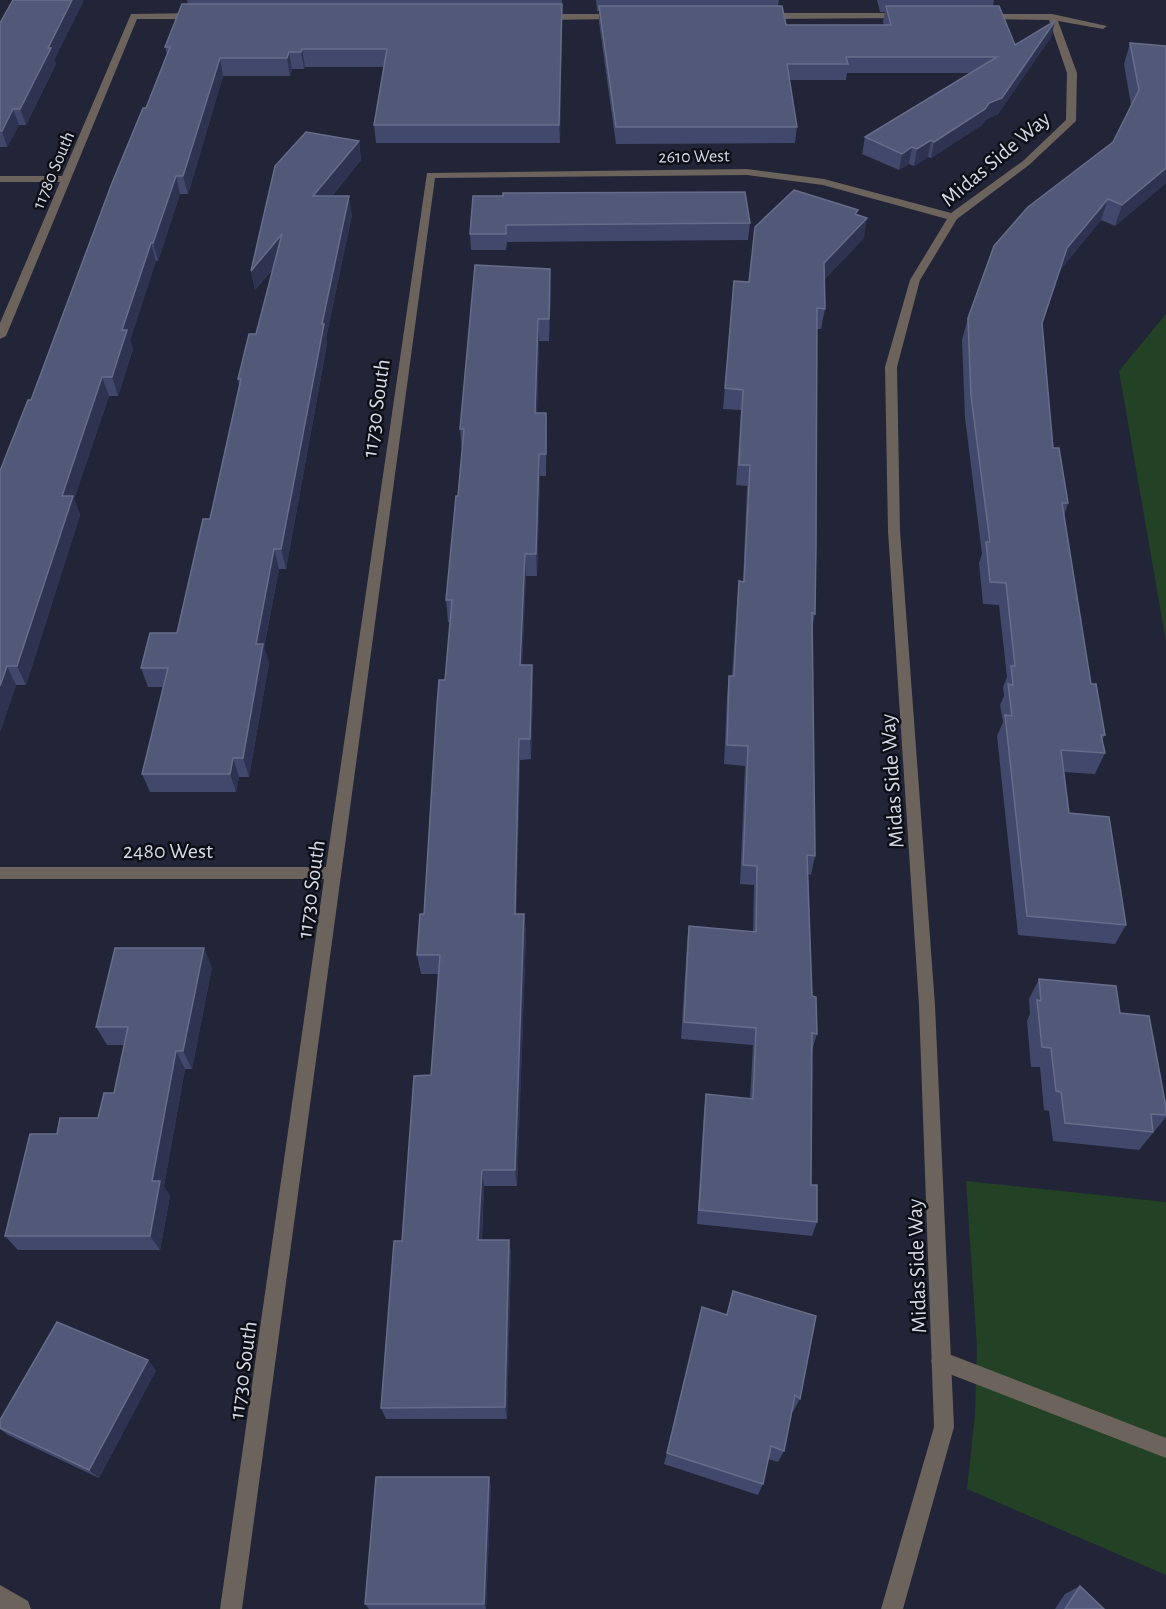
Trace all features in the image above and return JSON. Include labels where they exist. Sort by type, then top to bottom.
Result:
[{"type":"street","points":[[825,4],[828,16]]},
{"type":"street","name":"11780 South","points":[[0,336],[134,16],[204,16]]},
{"type":"street","points":[[759,16],[911,16]]},
{"type":"street","points":[[534,17],[629,17]]},
{"type":"street","points":[[970,17],[1052,17],[1103,26]]},
{"type":"street","name":"Midas Side Way","points":[[892,1609],[944,1427],[927,1005],[894,531],[891,367],[915,280],[953,217],[1026,163],[1071,122],[1072,73],[1052,17]]},
{"type":"street","name":"2610 West","points":[[430,175],[747,172],[824,182],[953,217]]},
{"type":"street","name":"11730 South","points":[[231,1609],[335,873],[430,175]]},
{"type":"street","points":[[0,179],[67,179]]},
{"type":"street","name":"2480 West","points":[[0,873],[335,873]]},
{"type":"street","points":[[941,1361],[1166,1448]]},
{"type":"street","points":[[0,1596],[20,1609]]},
{"type":"green space","points":[[1166,314],[1166,642],[1119,371]]},
{"type":"green space","points":[[966,1181],[1166,1202],[1166,1575],[967,1489],[975,1415],[977,1348]]},
{"type":"building","points":[[13,0],[72,0],[20,109],[13,109],[0,131],[0,23]]},
{"type":"building","points":[[182,4],[562,4],[559,125],[374,125],[387,49],[302,49],[301,52],[289,52],[287,58],[220,58],[183,176],[176,176],[153,243],[151,243],[122,330],[127,330],[112,377],[102,377],[62,496],[73,496],[17,666],[7,666],[0,686],[0,471],[28,400],[31,400],[112,183],[143,108],[146,108],[170,47],[165,47]]},
{"type":"building","points":[[599,6],[782,6],[786,25],[891,25],[886,6],[999,6],[1015,45],[1055,21],[1002,98],[989,103],[985,109],[934,142],[931,140],[917,149],[912,147],[902,154],[865,137],[997,57],[846,57],[848,64],[787,64],[797,127],[616,127]]},
{"type":"building","points":[[1130,43],[1166,46],[1166,168],[1122,205],[1108,199],[1067,248],[1042,323],[1053,448],[1059,448],[1068,503],[1062,503],[1091,684],[1096,684],[1105,735],[1101,735],[1105,753],[1061,750],[1069,813],[1109,817],[1126,925],[1027,916],[1005,715],[1012,716],[1008,684],[1013,685],[1011,666],[1015,666],[1006,583],[990,582],[986,542],[990,542],[971,396],[968,318],[994,246],[1028,207],[1113,142],[1139,90]]},
{"type":"building","points":[[306,132],[359,141],[313,196],[349,196],[322,324],[324,324],[281,549],[274,549],[256,644],[263,644],[243,758],[233,758],[230,774],[142,774],[168,668],[141,668],[150,633],[177,633],[203,519],[210,519],[249,334],[256,334],[282,234],[251,271],[275,166]]},
{"type":"building","points":[[794,190],[858,210],[855,214],[867,218],[824,263],[825,309],[817,308],[815,614],[812,613],[815,856],[807,855],[812,996],[816,997],[817,1034],[812,1033],[811,1185],[817,1185],[817,1222],[699,1210],[706,1094],[753,1099],[756,1028],[684,1022],[689,926],[756,932],[757,866],[743,865],[748,746],[727,745],[729,676],[734,676],[739,581],[744,582],[750,465],[739,465],[743,390],[725,388],[734,281],[749,282],[755,227]]},
{"type":"building","points":[[745,192],[750,223],[506,225],[506,234],[470,234],[473,196],[503,196],[503,193]]},
{"type":"building","points":[[475,265],[550,269],[549,319],[538,319],[535,413],[546,413],[546,454],[539,454],[536,554],[525,554],[520,665],[532,665],[530,739],[519,739],[515,914],[524,914],[515,1170],[482,1170],[478,1240],[509,1240],[505,1407],[381,1408],[394,1241],[402,1241],[414,1076],[431,1075],[440,955],[417,955],[420,914],[424,914],[439,680],[445,680],[452,600],[446,600],[464,429],[460,429]]},
{"type":"building","points":[[115,948],[204,948],[183,1051],[176,1051],[152,1181],[160,1181],[150,1236],[5,1236],[30,1134],[57,1134],[60,1118],[98,1118],[104,1093],[114,1093],[128,1027],[96,1027]]},
{"type":"building","points":[[1039,979],[1116,986],[1120,1013],[1149,1016],[1166,1107],[1166,1115],[1151,1114],[1153,1132],[1065,1123],[1061,1092],[1056,1091],[1051,1048],[1042,1047],[1037,1000],[1041,1001]]},
{"type":"building","points":[[733,1291],[816,1316],[800,1399],[795,1395],[784,1451],[771,1446],[763,1484],[667,1453],[702,1307],[727,1315]]},
{"type":"building","points":[[57,1322],[148,1360],[89,1470],[0,1428],[0,1420]]},
{"type":"building","points":[[376,1477],[489,1477],[484,1604],[365,1604]]},
{"type":"building","points":[[1080,1586],[1104,1609],[1065,1609]]}]
